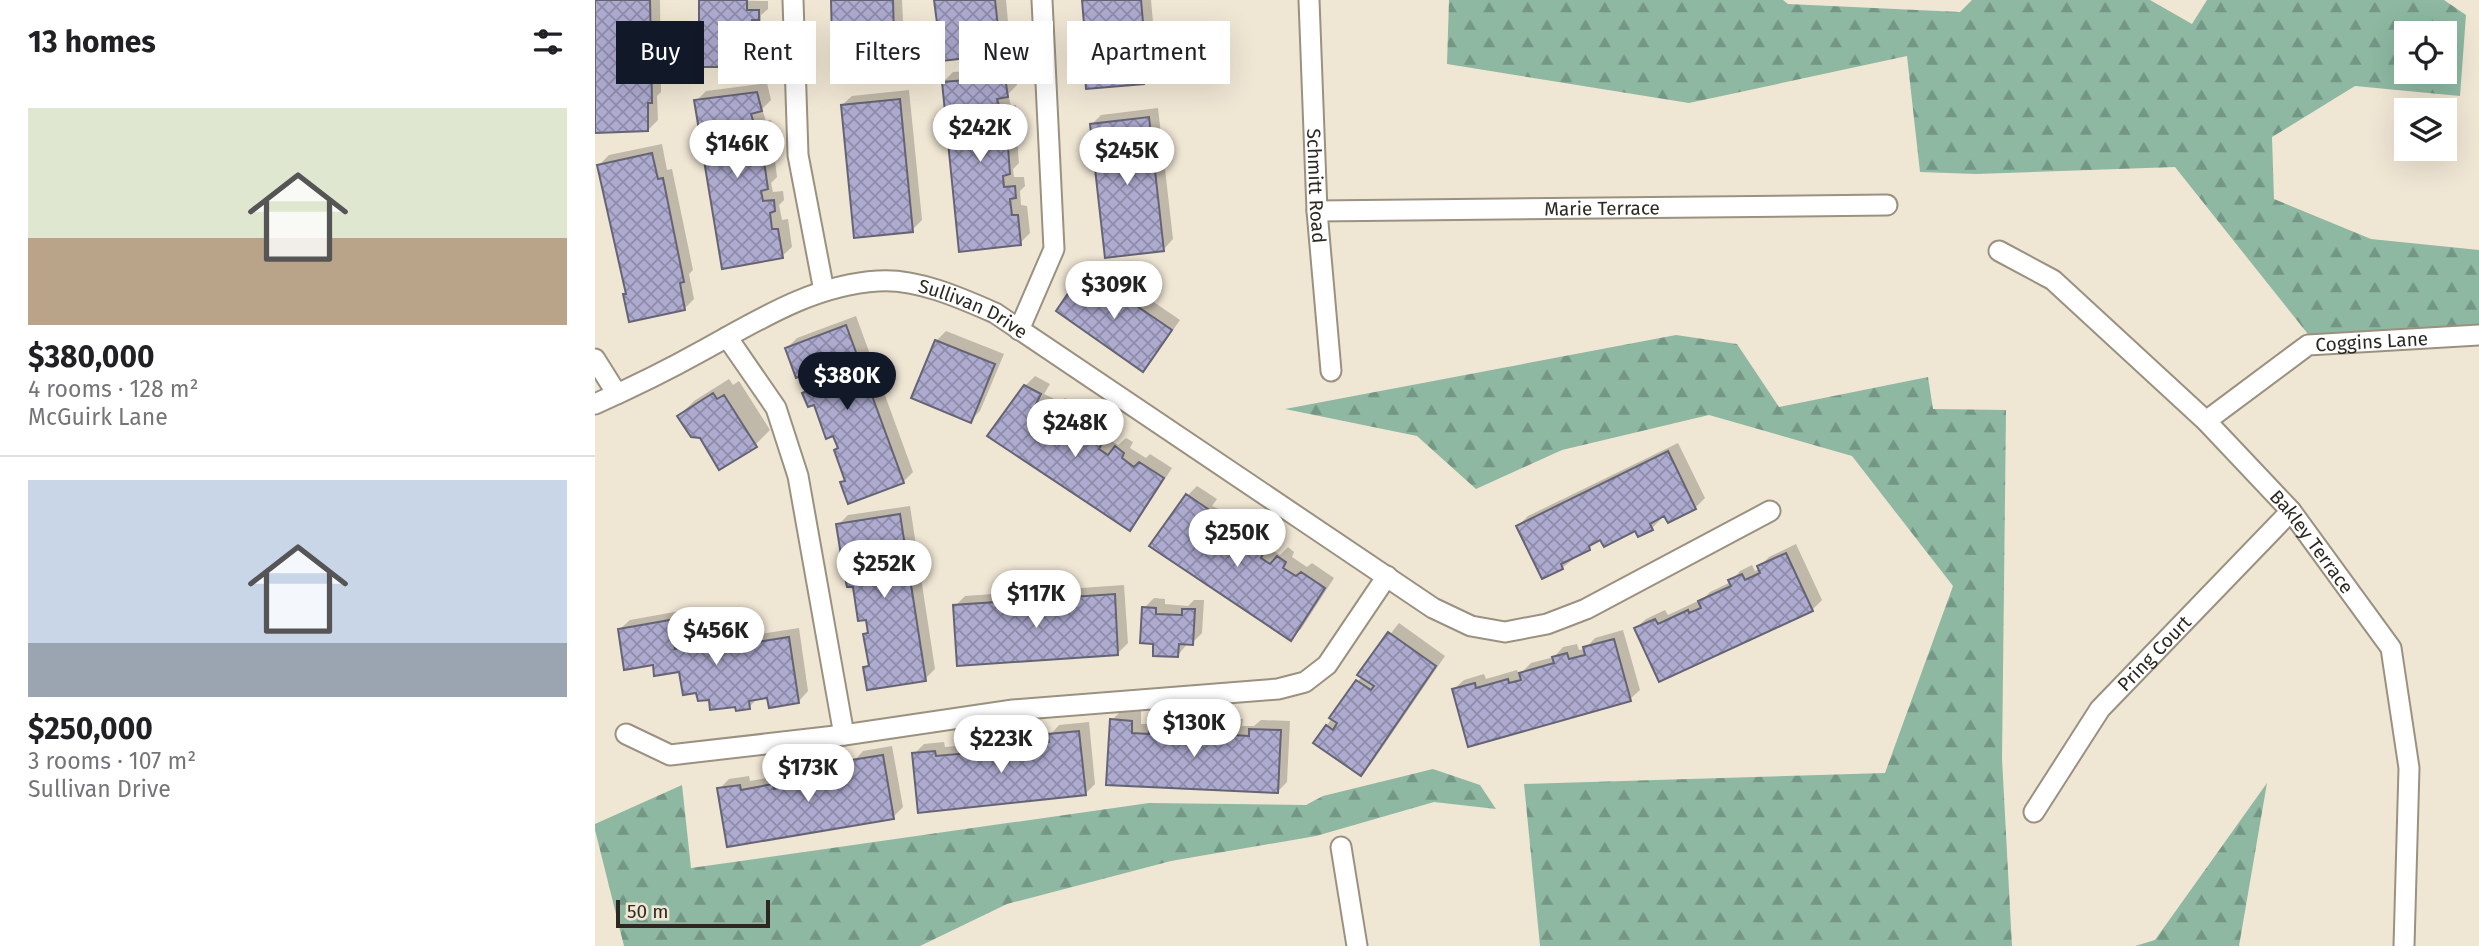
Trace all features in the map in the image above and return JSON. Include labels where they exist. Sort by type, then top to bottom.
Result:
[{"type":"street","points":[[793,0],[798,155],[824,290]]},
{"type":"street","points":[[1019,330],[1054,249],[1042,0]]},
{"type":"street","name":"Schmitt Road","points":[[1309,0],[1317,211],[1331,371]]},
{"type":"street","name":"Marie Terrace","points":[[1317,211],[1887,205]]},
{"type":"street","name":"Bakley Terrace","points":[[1999,251],[2053,280],[2206,421],[2291,511],[2391,648],[2409,768],[2404,946]]},
{"type":"street","name":"Sullivan Drive","points":[[595,404],[647,381],[788,303],[824,290],[879,280],[915,285],[954,295],[995,313],[1387,576]]},
{"type":"street","name":"Coggins Lane","points":[[2206,421],[2308,345],[2479,335]]},
{"type":"street","points":[[727,337],[776,408],[798,476],[844,735]]},
{"type":"street","points":[[595,359],[617,394]]},
{"type":"street","points":[[626,734],[670,755],[844,735],[1013,710],[1278,689],[1305,682],[1328,666],[1387,576],[1433,608],[1471,626],[1506,632],[1547,624],[1586,610],[1770,511]]},
{"type":"street","name":"Pring Court","points":[[2034,811],[2100,709],[2291,511]]},
{"type":"street","points":[[1341,847],[1357,946]]},
{"type":"green space","points":[[1449,0],[1783,0],[1788,4],[1960,12],[1972,0],[2150,0],[2192,24],[2207,0],[2444,0],[2466,15],[2460,96],[2355,86],[2272,137],[2274,199],[2371,239],[2479,250],[2479,339],[2311,338],[2175,167],[1976,174],[1920,172],[1907,56],[1689,103],[1447,64]]},
{"type":"green space","points":[[1676,335],[1737,344],[1779,407],[1928,377],[1933,409],[2006,410],[2002,759],[2012,946],[1540,946],[1524,784],[1885,773],[1953,586],[1852,456],[1709,415],[1562,450],[1476,489],[1417,436],[1285,409]]},
{"type":"green space","points":[[1433,769],[1480,785],[1496,809],[1434,802],[1316,836],[1171,861],[1007,904],[920,946],[624,946],[595,830],[595,824],[682,785],[691,868],[1149,803],[1306,805],[1323,796]]},
{"type":"green space","points":[[2267,783],[2239,946],[2135,946],[2155,940]]},
{"type":"building","points":[[595,0],[650,0],[650,21],[616,21],[616,84],[652,84],[652,103],[648,103],[648,131],[595,133]]},
{"type":"building","points":[[699,0],[747,0],[747,10],[759,10],[759,20],[718,21],[718,67],[704,67],[704,21],[699,21]]},
{"type":"building","points":[[831,0],[893,0],[894,21],[832,21]]},
{"type":"building","points":[[934,0],[995,0],[997,21],[959,21],[959,59],[945,61],[945,21],[937,21]]},
{"type":"building","points":[[1082,0],[1141,0],[1143,21],[1084,21]]},
{"type":"building","points":[[945,82],[1006,84],[1008,97],[997,99],[1002,115],[1007,114],[1009,135],[1000,137],[1000,147],[1008,147],[1010,174],[1003,176],[1004,187],[1015,186],[1016,198],[1010,199],[1012,215],[1018,215],[1021,245],[959,252],[942,84]]},
{"type":"building","points":[[1086,84],[1144,84],[1086,89]]},
{"type":"building","points":[[757,92],[762,111],[751,114],[756,130],[762,129],[765,149],[755,152],[757,162],[764,161],[768,189],[761,191],[763,201],[774,200],[775,211],[770,213],[772,229],[778,229],[783,258],[722,269],[694,100]]},
{"type":"building","points":[[900,99],[913,232],[854,238],[841,105]]},
{"type":"building","points":[[1149,117],[1164,251],[1105,258],[1090,124]]},
{"type":"building","points":[[652,153],[658,179],[663,178],[684,282],[680,283],[685,310],[629,322],[623,294],[626,294],[597,165]]},
{"type":"building","points":[[1084,270],[1172,330],[1143,372],[1056,311]]},
{"type":"building","points":[[846,325],[904,483],[848,504],[840,482],[845,481],[834,450],[838,448],[833,436],[826,439],[814,405],[808,407],[802,393],[809,390],[803,375],[796,378],[785,348]]},
{"type":"building","points":[[935,340],[995,364],[971,423],[911,398]]},
{"type":"building","points":[[1024,385],[1041,394],[1036,404],[1051,411],[1054,407],[1071,418],[1067,427],[1075,433],[1080,427],[1102,443],[1099,449],[1108,455],[1115,446],[1124,453],[1122,458],[1134,467],[1139,462],[1164,478],[1130,531],[987,436]]},
{"type":"building","points":[[713,393],[717,399],[724,395],[757,447],[719,470],[700,438],[691,437],[677,416]]},
{"type":"building","points":[[1668,451],[1696,509],[1668,523],[1664,516],[1650,524],[1653,530],[1638,537],[1635,531],[1604,547],[1600,540],[1589,546],[1590,550],[1561,564],[1563,569],[1542,579],[1516,526]]},
{"type":"building","points":[[1186,494],[1208,509],[1204,516],[1221,524],[1225,521],[1233,527],[1229,536],[1237,542],[1242,536],[1264,552],[1261,558],[1270,564],[1277,556],[1286,562],[1283,568],[1296,576],[1301,572],[1325,588],[1291,641],[1149,546]]},
{"type":"building","points":[[900,514],[926,681],[867,690],[863,667],[869,666],[863,634],[868,633],[866,620],[858,621],[853,587],[847,587],[844,572],[851,571],[849,554],[841,555],[836,524]]},
{"type":"building","points":[[1786,553],[1813,611],[1659,682],[1634,628],[1655,619],[1658,624],[1688,610],[1689,613],[1701,608],[1698,601],[1731,586],[1728,580],[1742,574],[1745,580],[1760,573],[1757,566]]},
{"type":"building","points":[[1115,594],[1118,655],[957,666],[953,605]]},
{"type":"building","points":[[1142,607],[1156,608],[1156,614],[1182,615],[1182,609],[1195,609],[1193,645],[1179,644],[1178,657],[1153,656],[1153,644],[1140,643]]},
{"type":"building","points":[[670,620],[675,649],[704,644],[705,650],[789,637],[799,703],[769,708],[767,698],[749,701],[750,709],[736,711],[735,707],[710,710],[709,700],[698,701],[696,693],[683,695],[679,672],[654,676],[653,665],[624,670],[618,629]]},
{"type":"building","points":[[1388,632],[1436,666],[1361,776],[1313,743],[1326,725],[1333,730],[1337,723],[1329,718],[1356,680],[1371,690],[1374,686],[1357,675]]},
{"type":"building","points":[[1614,639],[1631,701],[1468,747],[1452,689],[1475,683],[1476,688],[1508,679],[1509,683],[1521,680],[1519,673],[1554,663],[1552,657],[1567,653],[1569,659],[1585,655],[1583,647]]},
{"type":"building","points":[[1110,719],[1132,721],[1132,733],[1149,734],[1149,725],[1170,726],[1169,737],[1181,737],[1182,730],[1209,731],[1209,739],[1221,739],[1221,728],[1234,728],[1233,735],[1249,736],[1249,729],[1281,730],[1278,793],[1106,785]]},
{"type":"building","points":[[1079,731],[1086,795],[918,813],[912,753],[935,751],[936,756],[969,753],[969,757],[982,756],[981,748],[1016,745],[1016,738],[1032,737],[1033,744],[1049,742],[1048,734]]},
{"type":"building","points":[[883,755],[894,819],[727,847],[717,788],[740,785],[741,790],[773,784],[774,789],[787,786],[786,779],[821,773],[819,767],[835,764],[836,771],[853,768],[851,760]]}]
